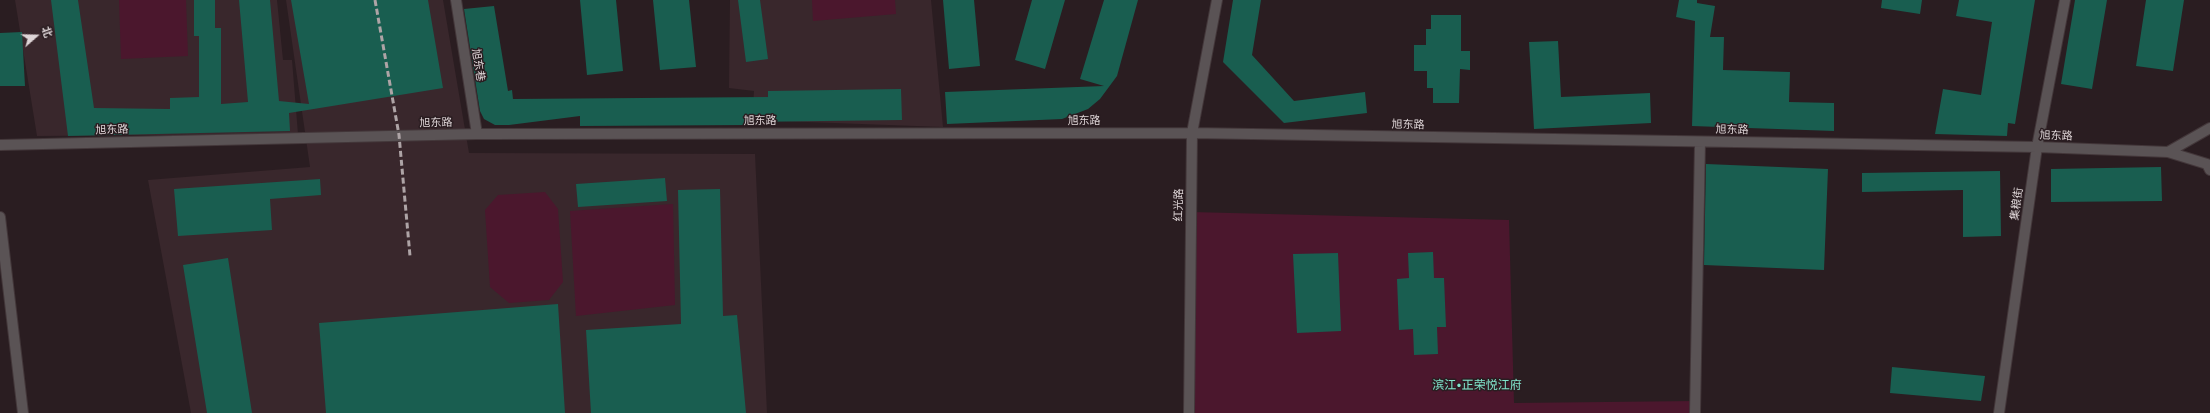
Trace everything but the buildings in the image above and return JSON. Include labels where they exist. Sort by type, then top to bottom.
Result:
[{"type":"street","name":"旭东巷","points":[[456,0],[477,134]]},
{"type":"street","name":"红光路","points":[[1189,413],[1192,133],[1217,0]]},
{"type":"street","name":"集粮街","points":[[1999,413],[2037,147],[2065,0]]},
{"type":"street","points":[[2168,152],[2210,128]]},
{"type":"street","name":"旭东路","points":[[0,145],[477,134],[1192,133],[2037,147],[2168,152],[2207,164],[2210,170]]},
{"type":"street","points":[[1695,413],[1700,142]]},
{"type":"street","points":[[0,217],[23,413]]},
{"type":"shaded area","points":[[15,0],[277,0],[283,60],[292,60],[298,134],[37,136]]},
{"type":"shaded area","points":[[119,0],[186,0],[188,56],[121,59]]},
{"type":"shaded area","points":[[286,0],[443,0],[469,153],[755,154],[767,413],[191,413],[148,180],[310,167]]},
{"type":"shaded area","points":[[730,0],[931,0],[943,127],[752,120],[754,91],[729,88]]},
{"type":"shaded area","points":[[812,0],[895,0],[896,14],[813,21]]},
{"type":"shaded area","points":[[545,192],[558,209],[563,282],[549,300],[509,303],[490,287],[485,210],[498,195]]},
{"type":"shaded area","points":[[673,204],[675,305],[576,316],[570,211]]},
{"type":"shaded area","points":[[1191,212],[1509,220],[1514,403],[1695,401],[1695,413],[1189,413]]},
{"type":"railway","points":[[375,0],[399,135],[410,256]]},
{"type":"district","name":"滨江•正荣悦江府","points":[[1477,386]]}]
